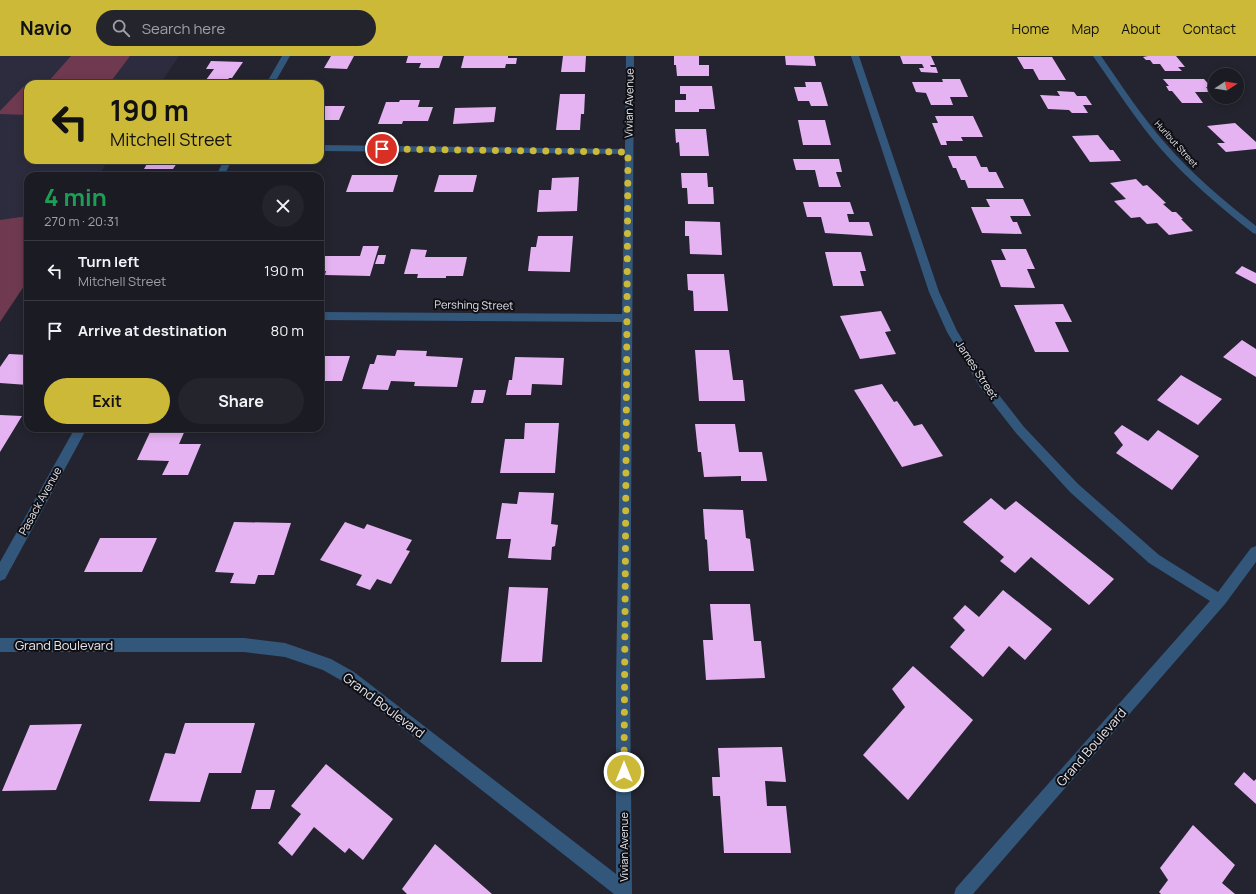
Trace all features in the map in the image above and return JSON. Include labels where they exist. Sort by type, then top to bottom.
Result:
[{"type":"street","points":[[272,80],[286,56]]},
{"type":"street","name":"Vivian Avenue","points":[[624,892],[623,682],[630,56]]},
{"type":"street","name":"James Street","points":[[855,56],[934,292],[952,332],[984,384],[1020,430],[1080,493],[1154,559],[1220,600]]},
{"type":"street","name":"Hurlbut Street","points":[[1098,56],[1151,132],[1178,163],[1213,196],[1256,231]]},
{"type":"street","points":[[324,148],[628,152]]},
{"type":"street","name":"Pershing Street","points":[[324,316],[627,318]]},
{"type":"street","name":"Pasack Avenue","points":[[0,575],[79,432]]},
{"type":"street","name":"Grand Boulevard","points":[[962,894],[1220,600],[1256,552]]},
{"type":"street","name":"Grand Boulevard","points":[[0,645],[244,645],[285,650],[326,664],[349,677],[624,892]]},
{"type":"shaded area","points":[[0,56],[179,56],[163,80],[24,80],[24,164],[106,164],[101,172],[24,172],[24,286],[0,322]]},
{"type":"shaded area","points":[[71,56],[130,56],[112,80],[50,80]]},
{"type":"shaded area","points":[[23,87],[24,115],[0,114],[0,111]]},
{"type":"shaded area","points":[[24,217],[24,286],[0,322],[0,220]]},
{"type":"building","points":[[331,56],[354,56],[347,69],[324,68]]},
{"type":"building","points":[[408,56],[443,56],[439,68],[419,68],[421,63],[406,63]]},
{"type":"building","points":[[464,56],[508,56],[508,58],[517,58],[516,64],[506,64],[505,68],[461,68]]},
{"type":"building","points":[[563,56],[586,56],[585,72],[561,72]]},
{"type":"building","points":[[674,56],[699,56],[699,65],[709,65],[709,76],[677,76],[676,65],[674,65]]},
{"type":"building","points":[[785,56],[814,56],[816,66],[786,65]]},
{"type":"building","points":[[900,56],[931,56],[935,65],[930,65],[931,67],[936,67],[938,73],[921,72],[919,68],[924,68],[922,64],[903,64]]},
{"type":"building","points":[[1176,56],[1185,67],[1178,67],[1182,71],[1165,71],[1160,64],[1153,64],[1150,60],[1146,60],[1143,57]]},
{"type":"building","points":[[1017,57],[1052,57],[1066,80],[1039,80],[1033,69],[1024,69]]},
{"type":"building","points":[[211,61],[243,62],[232,78],[229,78],[228,80],[206,80],[214,69],[206,69]]},
{"type":"building","points":[[942,79],[960,79],[968,97],[950,97],[953,105],[931,105],[926,93],[916,92],[912,82],[943,82]]},
{"type":"building","points":[[1163,79],[1204,79],[1208,84],[1208,87],[1206,87],[1208,92],[1195,92],[1203,103],[1182,103],[1172,91],[1169,91],[1166,86],[1169,86]]},
{"type":"building","points":[[805,82],[821,82],[828,106],[811,106],[809,101],[798,101],[794,87],[806,87]]},
{"type":"building","points":[[680,86],[712,86],[715,109],[699,109],[699,112],[675,112],[675,100],[686,100],[686,94],[680,94]]},
{"type":"building","points":[[1057,91],[1074,92],[1077,96],[1086,96],[1092,105],[1083,105],[1088,113],[1072,113],[1069,110],[1048,109],[1040,95],[1060,96]]},
{"type":"building","points":[[560,94],[585,94],[584,114],[581,114],[580,130],[556,130]]},
{"type":"building","points":[[400,100],[420,100],[418,107],[433,107],[428,121],[403,121],[402,124],[378,124],[386,102],[399,102]]},
{"type":"building","points":[[324,106],[345,106],[339,120],[324,120]]},
{"type":"building","points":[[496,107],[494,122],[453,124],[455,108]]},
{"type":"building","points":[[935,116],[973,116],[983,137],[961,137],[963,141],[946,141],[947,145],[941,145],[932,123],[938,123]]},
{"type":"building","points":[[798,120],[825,120],[831,145],[803,145]]},
{"type":"building","points":[[1235,123],[1256,142],[1256,149],[1226,152],[1217,143],[1225,143],[1207,126]]},
{"type":"building","points":[[675,129],[706,129],[709,156],[680,156],[679,142],[676,143]]},
{"type":"building","points":[[1098,135],[1110,150],[1113,150],[1121,161],[1090,162],[1072,136]]},
{"type":"building","points":[[948,156],[976,156],[981,167],[987,167],[989,172],[996,172],[1004,188],[968,188],[965,180],[961,180],[956,168],[953,168]]},
{"type":"building","points":[[793,159],[839,159],[842,172],[836,172],[841,187],[819,187],[815,170],[796,170]]},
{"type":"building","points":[[147,164],[176,164],[173,169],[144,169]]},
{"type":"building","points":[[271,171],[316,172],[270,172]]},
{"type":"building","points":[[681,173],[707,173],[708,187],[713,187],[714,204],[688,204],[687,188],[682,188]]},
{"type":"building","points":[[352,175],[398,175],[393,192],[346,192]]},
{"type":"building","points":[[439,175],[477,175],[473,192],[434,192]]},
{"type":"building","points":[[579,177],[577,211],[537,212],[539,190],[551,190],[552,178]]},
{"type":"building","points":[[1136,179],[1143,186],[1147,185],[1166,203],[1163,204],[1172,212],[1176,212],[1193,231],[1169,235],[1157,223],[1147,224],[1140,217],[1131,218],[1114,201],[1126,199],[1110,183]]},
{"type":"building","points":[[986,199],[1023,199],[1031,216],[1010,216],[1013,222],[1017,222],[1022,234],[982,233],[971,207],[990,207]]},
{"type":"building","points":[[803,202],[850,202],[854,214],[847,214],[849,222],[869,222],[873,236],[825,233],[821,217],[807,217]]},
{"type":"building","points":[[685,221],[720,222],[722,255],[690,254],[689,236],[685,236]]},
{"type":"building","points":[[538,236],[573,236],[570,272],[528,271],[531,247],[536,247]]},
{"type":"building","points":[[363,246],[379,246],[370,276],[325,275],[326,271],[324,271],[324,256],[360,256]]},
{"type":"building","points":[[411,249],[427,250],[425,257],[467,257],[463,276],[446,276],[446,278],[417,278],[418,274],[404,274]]},
{"type":"building","points":[[1001,249],[1026,249],[1035,269],[1027,269],[1035,288],[1001,287],[991,260],[1006,260]]},
{"type":"building","points":[[825,252],[861,252],[866,271],[860,271],[864,286],[833,286]]},
{"type":"building","points":[[378,255],[386,255],[384,264],[375,264]]},
{"type":"building","points":[[1242,266],[1256,273],[1256,284],[1235,273]]},
{"type":"building","points":[[687,274],[724,274],[728,311],[694,311],[693,291],[688,290]]},
{"type":"building","points":[[1063,304],[1072,322],[1055,322],[1069,352],[1035,352],[1014,305]]},
{"type":"building","points":[[881,311],[891,331],[885,332],[896,354],[860,359],[840,316]]},
{"type":"building","points":[[1242,340],[1256,349],[1256,377],[1223,357]]},
{"type":"building","points":[[397,350],[427,351],[426,356],[463,358],[457,387],[414,386],[415,382],[391,381],[388,390],[362,389],[370,364],[374,364],[377,355],[395,356]]},
{"type":"building","points":[[695,350],[729,350],[733,380],[743,380],[745,401],[699,401]]},
{"type":"building","points":[[9,354],[24,355],[24,385],[0,383],[0,367]]},
{"type":"building","points":[[324,356],[350,356],[342,381],[324,381]]},
{"type":"building","points":[[515,357],[564,358],[562,385],[532,384],[531,395],[506,395],[509,380],[512,380]]},
{"type":"building","points":[[1181,375],[1222,399],[1198,425],[1157,400]]},
{"type":"building","points":[[882,384],[894,402],[897,401],[914,426],[922,424],[943,456],[902,467],[854,390]]},
{"type":"building","points":[[474,390],[486,390],[483,403],[471,403]]},
{"type":"building","points":[[0,415],[22,416],[0,452]]},
{"type":"building","points":[[525,423],[559,423],[555,473],[500,473],[505,439],[524,439]]},
{"type":"building","points":[[695,424],[735,424],[739,452],[762,452],[767,481],[741,481],[741,476],[704,477],[701,452],[698,452]]},
{"type":"building","points":[[1122,425],[1148,441],[1158,430],[1199,456],[1172,490],[1116,453],[1123,445],[1114,433]]},
{"type":"building","points":[[150,432],[184,432],[179,444],[201,444],[188,475],[162,475],[169,461],[137,460]]},
{"type":"building","points":[[519,492],[554,493],[551,524],[558,525],[555,546],[552,547],[551,560],[508,558],[511,539],[496,539],[502,503],[517,504]]},
{"type":"building","points":[[991,498],[1005,510],[1016,501],[1114,579],[1089,605],[1031,557],[1015,573],[1000,561],[1004,557],[963,522]]},
{"type":"building","points":[[703,509],[743,510],[746,538],[750,539],[754,571],[709,571]]},
{"type":"building","points":[[234,522],[291,523],[274,575],[258,575],[255,584],[230,583],[234,573],[215,572]]},
{"type":"building","points":[[345,522],[364,529],[367,524],[412,540],[406,550],[410,551],[391,584],[377,579],[370,590],[356,585],[362,575],[320,560]]},
{"type":"building","points":[[100,538],[157,538],[142,572],[84,572]]},
{"type":"building","points":[[509,587],[548,588],[542,662],[501,662]]},
{"type":"building","points":[[1003,590],[1052,629],[1025,660],[1009,646],[983,677],[950,647],[965,630],[953,618],[965,605],[979,617]]},
{"type":"building","points":[[710,604],[750,604],[754,641],[761,641],[765,678],[706,680],[703,640],[713,640]]},
{"type":"building","points":[[913,666],[973,720],[908,800],[863,755],[905,707],[892,689]]},
{"type":"building","points":[[185,723],[255,723],[241,773],[209,773],[200,802],[149,801],[165,753],[175,754]]},
{"type":"building","points":[[82,724],[56,790],[2,791],[30,725]]},
{"type":"building","points":[[782,747],[786,782],[765,781],[767,806],[786,806],[791,853],[724,853],[720,796],[713,796],[712,777],[720,777],[718,748]]},
{"type":"building","points":[[326,764],[393,819],[363,860],[349,848],[345,853],[314,827],[292,856],[278,843],[301,814],[291,806]]},
{"type":"building","points":[[1244,772],[1254,781],[1256,779],[1256,804],[1234,784]]},
{"type":"building","points":[[256,790],[275,790],[270,809],[251,809]]},
{"type":"building","points":[[1193,825],[1235,865],[1222,883],[1235,894],[1161,894],[1159,892],[1168,880],[1160,868]]},
{"type":"building","points":[[435,844],[492,894],[407,894],[402,889]]},
{"type":"route","points":[[382,149],[628,152],[623,666],[624,772]]}]
